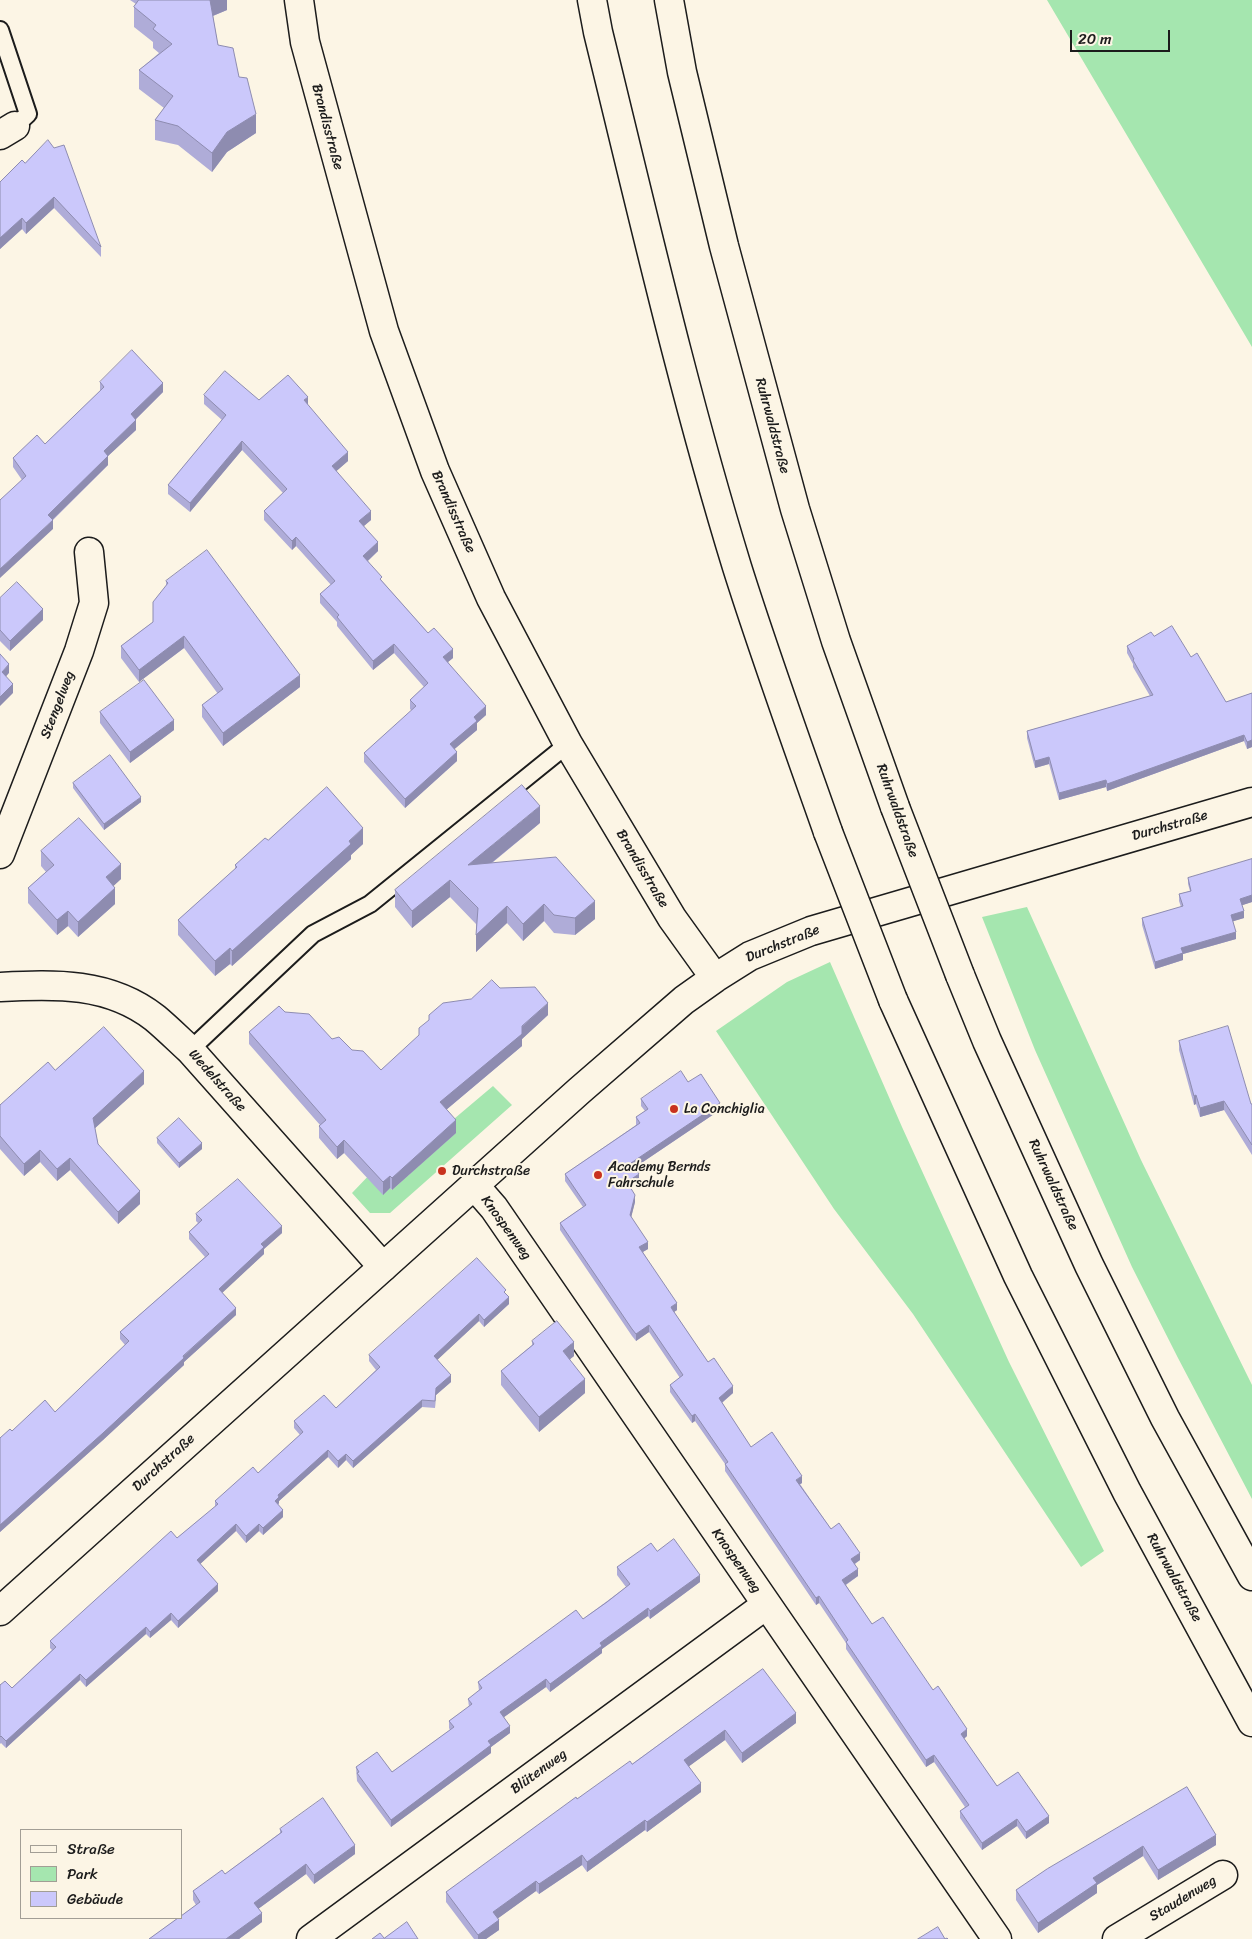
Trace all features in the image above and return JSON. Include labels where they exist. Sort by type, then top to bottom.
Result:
[{"type":"main road","name":"Brandisstraße","points":[[299,0],[304,42],[384,331],[435,471],[492,598],[568,744],[672,918],[715,978]]},
{"type":"main road","name":"Ruhrwaldstraße","points":[[592,0],[682,373],[737,566],[788,720],[828,832],[893,1000],[1018,1276],[1127,1492],[1252,1722]]},
{"type":"main road","name":"Ruhrwaldstraße","points":[[669,0],[682,72],[724,246],[795,509],[836,641],[895,807],[987,1041],[1089,1265],[1165,1418],[1252,1576]]},
{"type":"main road","name":"Stengelweg","points":[[0,854],[80,651],[94,603],[89,552]]},
{"type":"main road","name":"Durchstraße","points":[[0,1611],[629,1047],[684,1000],[715,978],[750,956],[811,931],[1252,802]]},
{"type":"main road","name":"Wedelstraße","points":[[0,987],[43,985],[87,987],[132,1003],[155,1018],[190,1050],[384,1267]]},
{"type":"main road","name":"Knospenweg","points":[[474,1185],[494,1208],[997,1939]]},
{"type":"main road","name":"Blütenweg","points":[[311,1939],[766,1604]]},
{"type":"main road","name":"Staudenweg","points":[[1117,1939],[1223,1875]]},
{"type":"lane","points":[[0,30],[28,114],[8,130]]},
{"type":"lane","points":[[190,1050],[313,934],[370,904],[568,744]]},
{"type":"green space","points":[[1047,0],[1252,0],[1252,347]]},
{"type":"green space","points":[[1027,907],[1141,1160],[1252,1385],[1252,1499],[1132,1267],[1035,1050],[982,917]]},
{"type":"green space","points":[[830,962],[902,1127],[1009,1362],[1104,1551],[1081,1567],[913,1314],[834,1209],[716,1031],[787,982]]},
{"type":"green space","points":[[493,1086],[512,1105],[390,1213],[370,1213],[352,1193],[374,1170],[392,1190],[455,1133],[448,1124]]},
{"type":"building","points":[[139,0],[210,0],[218,45],[233,48],[239,77],[247,78],[256,114],[227,132],[212,153],[178,126],[155,120],[173,96],[139,70],[172,44],[153,29],[156,25],[134,7]]},
{"type":"building","points":[[48,140],[54,148],[64,145],[101,247],[54,197],[26,223],[22,218],[0,238],[0,182],[22,160],[25,163]]},
{"type":"building","points":[[132,350],[163,383],[131,414],[136,420],[104,451],[108,456],[48,515],[53,520],[0,569],[0,500],[26,476],[13,458],[37,435],[45,444],[104,387],[100,382]]},
{"type":"building","points":[[225,371],[259,400],[288,375],[308,397],[304,400],[348,452],[332,466],[371,511],[359,521],[378,542],[363,556],[382,577],[380,579],[428,633],[434,628],[453,649],[443,657],[486,706],[474,717],[477,721],[450,744],[457,752],[405,799],[364,753],[416,706],[410,700],[428,683],[394,644],[373,661],[337,617],[339,615],[320,594],[335,581],[296,537],[292,541],[264,511],[287,489],[242,441],[190,503],[168,485],[226,415],[204,395]]},
{"type":"building","points":[[207,550],[300,675],[223,733],[202,705],[223,689],[184,636],[139,670],[121,646],[153,622],[153,602],[168,583],[166,581]]},
{"type":"building","points":[[17,582],[43,609],[10,641],[0,630],[0,598]]},
{"type":"building","points":[[1172,626],[1191,657],[1197,653],[1226,702],[1252,693],[1252,740],[1247,742],[1244,735],[1107,784],[1106,780],[1059,793],[1049,757],[1035,761],[1027,731],[1153,695],[1127,646],[1151,632],[1154,636]]},
{"type":"building","points":[[0,654],[9,664],[2,672],[13,684],[0,697]]},
{"type":"building","points":[[144,680],[174,720],[130,752],[100,712]]},
{"type":"building","points":[[110,755],[141,797],[104,824],[73,783]]},
{"type":"building","points":[[522,785],[540,806],[468,865],[556,857],[595,901],[575,918],[554,915],[544,904],[523,924],[507,906],[476,935],[478,908],[450,880],[412,911],[395,890]]},
{"type":"building","points":[[327,787],[363,828],[349,841],[351,844],[232,951],[230,948],[215,961],[178,920],[237,867],[235,865],[265,838],[268,840]]},
{"type":"building","points":[[79,818],[121,864],[106,877],[115,888],[78,922],[68,911],[57,920],[28,888],[54,865],[41,851]]},
{"type":"building","points":[[1252,859],[1252,895],[1240,899],[1244,911],[1231,915],[1236,932],[1181,948],[1183,953],[1155,962],[1142,918],[1183,906],[1179,894],[1191,891],[1188,878]]},
{"type":"building","points":[[492,980],[500,988],[535,987],[548,1003],[522,1026],[522,1034],[440,1102],[456,1120],[392,1178],[390,1176],[383,1182],[344,1140],[337,1147],[319,1126],[326,1120],[249,1032],[279,1006],[285,1012],[309,1014],[332,1039],[339,1037],[352,1050],[363,1051],[381,1070],[419,1035],[419,1028],[429,1020],[429,1015],[443,1003],[471,999]]},
{"type":"building","points":[[1228,1026],[1252,1104],[1252,1145],[1224,1101],[1200,1108],[1196,1095],[1194,1096],[1179,1041]]},
{"type":"building","points":[[104,1027],[144,1071],[93,1118],[98,1144],[140,1191],[118,1212],[70,1158],[57,1169],[40,1150],[24,1164],[0,1136],[0,1105],[48,1062],[55,1070]]},
{"type":"building","points":[[681,1071],[688,1082],[701,1074],[720,1103],[631,1163],[639,1174],[627,1182],[635,1195],[630,1215],[648,1242],[639,1247],[677,1303],[671,1307],[672,1309],[708,1362],[714,1358],[733,1386],[719,1398],[751,1447],[772,1432],[802,1476],[796,1480],[831,1529],[839,1523],[860,1553],[851,1559],[858,1569],[842,1580],[872,1624],[883,1617],[933,1690],[938,1686],[967,1729],[961,1734],[997,1786],[1018,1772],[1049,1816],[1026,1832],[1017,1819],[982,1843],[960,1811],[969,1805],[934,1755],[926,1760],[846,1642],[848,1640],[819,1596],[816,1598],[725,1464],[728,1462],[695,1414],[692,1416],[670,1385],[683,1375],[649,1325],[636,1334],[560,1223],[586,1205],[565,1174],[640,1123],[636,1117],[648,1109],[641,1099]]},
{"type":"building","points":[[179,1118],[202,1143],[179,1163],[157,1138]]},
{"type":"building","points":[[238,1179],[282,1226],[261,1244],[264,1247],[219,1289],[236,1308],[103,1433],[0,1525],[0,1438],[10,1429],[12,1431],[45,1400],[55,1412],[129,1341],[120,1332],[209,1254],[189,1232],[202,1220],[196,1214]]},
{"type":"building","points":[[477,1258],[506,1290],[504,1292],[509,1297],[484,1320],[479,1314],[434,1356],[451,1375],[436,1388],[435,1401],[422,1400],[353,1461],[346,1454],[338,1461],[328,1450],[278,1495],[279,1497],[275,1501],[283,1510],[263,1528],[259,1524],[246,1536],[236,1524],[197,1560],[218,1584],[178,1621],[171,1613],[150,1632],[146,1627],[86,1680],[80,1674],[6,1741],[0,1737],[0,1685],[5,1681],[12,1688],[56,1647],[50,1641],[171,1531],[177,1538],[218,1504],[215,1501],[253,1467],[258,1473],[303,1432],[294,1421],[324,1395],[336,1408],[380,1367],[369,1355]]},
{"type":"building","points":[[557,1321],[574,1342],[563,1351],[585,1379],[539,1417],[501,1371],[534,1344],[532,1341]]},
{"type":"building","points":[[674,1539],[700,1575],[650,1611],[648,1608],[600,1643],[602,1646],[550,1684],[546,1679],[500,1712],[510,1726],[488,1741],[491,1745],[391,1820],[357,1773],[359,1772],[356,1767],[377,1752],[392,1772],[454,1727],[449,1721],[472,1704],[468,1699],[482,1688],[478,1682],[576,1610],[583,1619],[630,1584],[617,1567],[651,1543],[657,1551]]},
{"type":"building","points":[[763,1669],[796,1713],[742,1753],[725,1730],[684,1760],[701,1783],[587,1862],[582,1855],[539,1884],[536,1881],[493,1912],[499,1920],[478,1935],[446,1892],[576,1797],[577,1799],[630,1761],[632,1764]]},
{"type":"building","points":[[1187,1787],[1216,1835],[1158,1870],[1143,1846],[1093,1878],[1097,1883],[1038,1923],[1016,1890],[1047,1869]]},
{"type":"building","points":[[323,1798],[355,1845],[314,1875],[306,1864],[254,1903],[262,1913],[226,1939],[149,1939],[177,1919],[182,1919],[182,1915],[200,1902],[193,1891],[222,1870],[225,1874],[282,1832],[280,1829]]},
{"type":"building","points":[[407,1922],[418,1939],[372,1939],[380,1933],[384,1938]]},
{"type":"building","points":[[938,1927],[945,1939],[918,1939]]},
{"type":"place","name":"La Conchiglia","points":[[674,1109]]},
{"type":"place","name":"Durchstraße","points":[[442,1171]]},
{"type":"place","name":"Academy Bernds Fahrschule","points":[[598,1175]]}]
